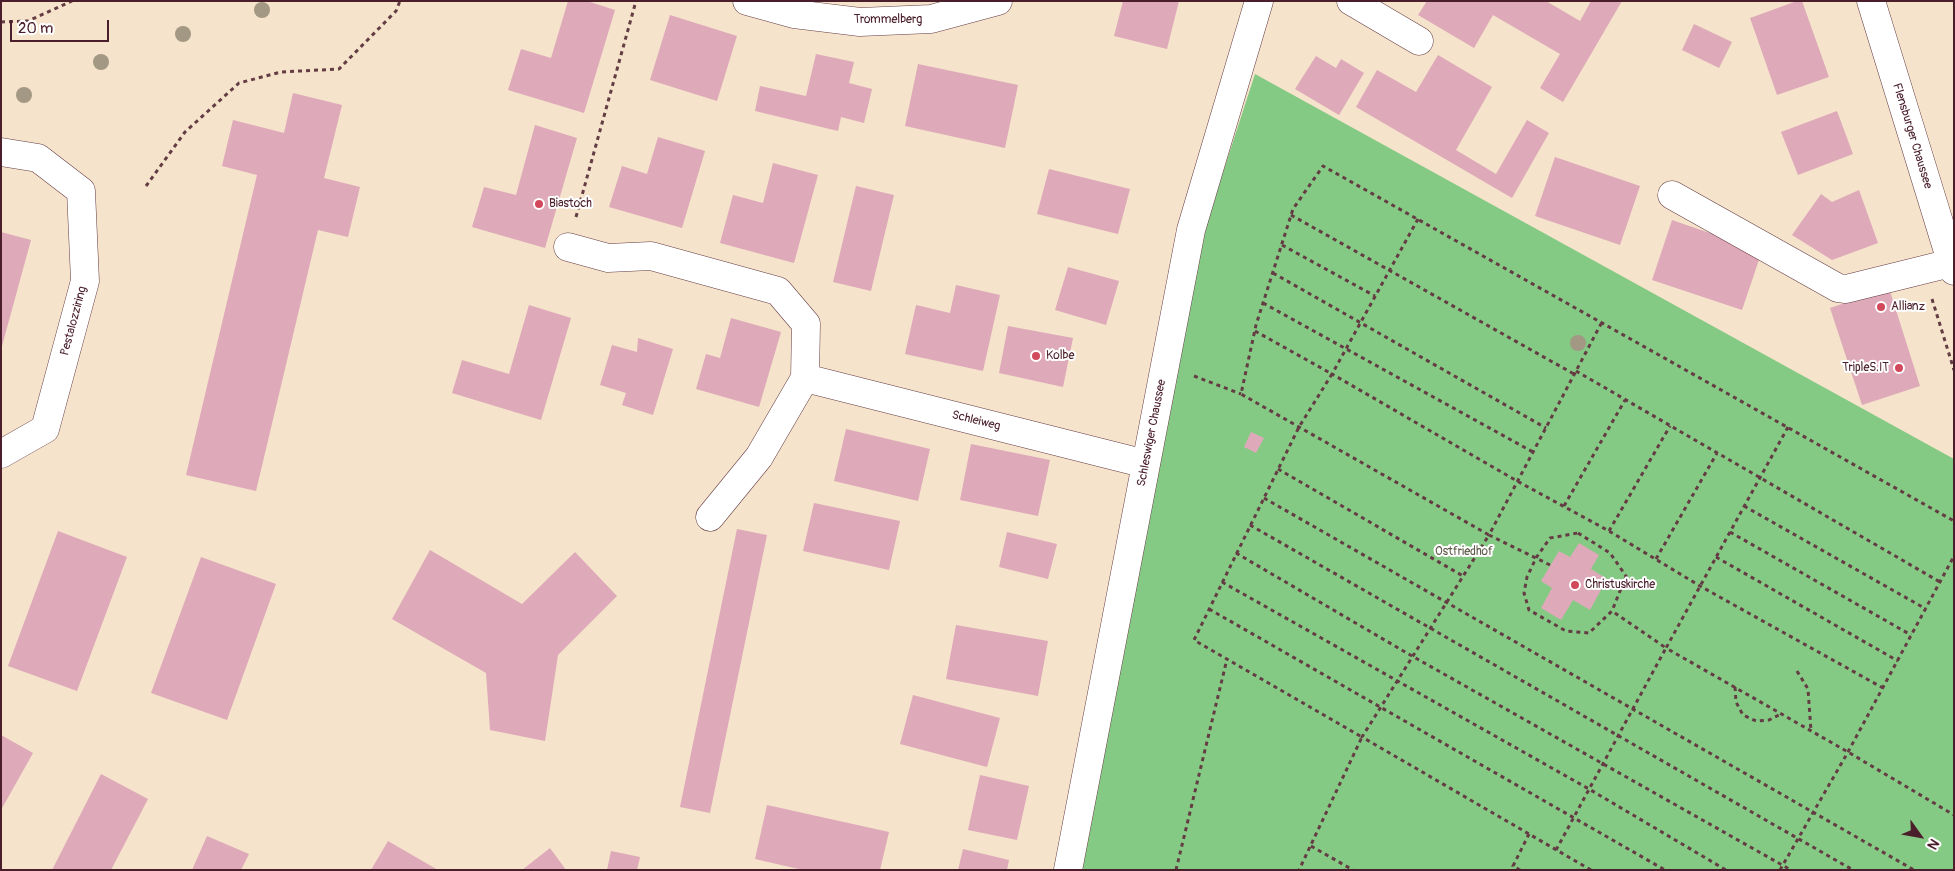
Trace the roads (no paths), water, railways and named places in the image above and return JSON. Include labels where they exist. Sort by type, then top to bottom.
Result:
[{"type":"street","name":"Trommelberg","points":[[747,1],[794,14],[860,22],[931,19],[998,1]]},
{"type":"street","name":"Schleswiger Chaussee","points":[[1068,870],[1192,230],[1259,1]]},
{"type":"street","points":[[1352,1],[1419,41]]},
{"type":"street","name":"Flensburger Chaussee","points":[[1871,1],[1953,267]]},
{"type":"street","name":"Pestalozziring","points":[[1,152],[38,158],[81,192],[85,281],[45,429],[1,454]]},
{"type":"street","points":[[1672,195],[1838,288],[1846,289],[1953,267]]},
{"type":"street","points":[[568,247],[608,258],[651,256],[778,291],[806,324],[805,378],[759,457],[710,518]]},
{"type":"street","name":"Schleiweg","points":[[805,378],[1146,464]]},
{"type":"place","name":"Biastoch","points":[[539,204]]},
{"type":"place","name":"Allianz","points":[[1881,307]]},
{"type":"place","name":"Kolbe","points":[[1036,356]]},
{"type":"place","name":"TripleS.IT","points":[[1899,368]]},
{"type":"place","name":"Christuskirche","points":[[1575,585]]},
{"type":"park label","name":"Ostfriedhof","points":[[1464,552]]}]
